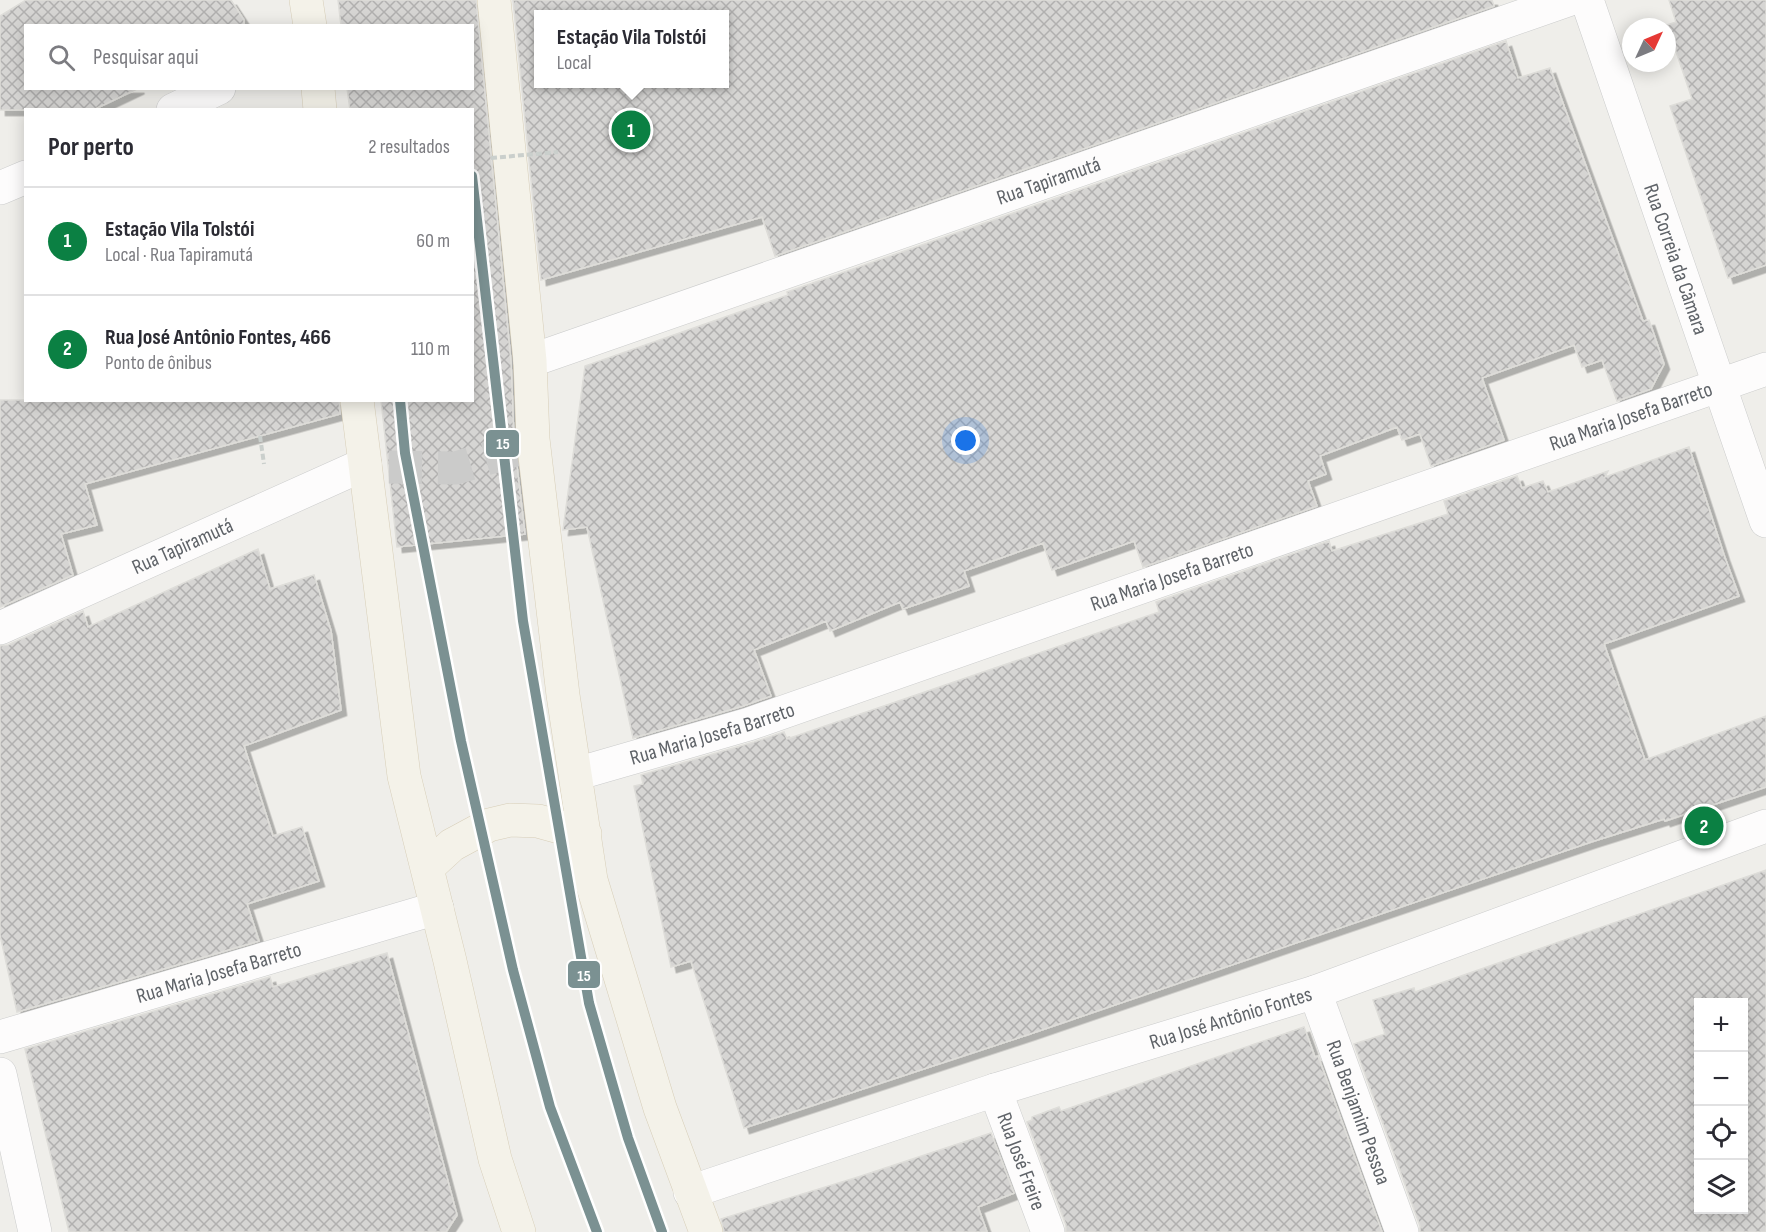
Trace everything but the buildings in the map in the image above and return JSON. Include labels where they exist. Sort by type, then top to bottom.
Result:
[{"type":"main road","points":[[306,0],[310,24]]},
{"type":"main road","points":[[494,0],[530,361],[528,443],[591,880],[660,1108],[706,1232]]},
{"type":"main road","points":[[318,90],[320,108]]},
{"type":"main road","points":[[358,402],[377,465],[404,776],[450,961],[495,1159],[519,1232]]},
{"type":"main road","points":[[427,868],[452,845],[489,825],[510,820],[538,821],[585,834]]},
{"type":"street","name":"Rua Tapiramutá","points":[[530,361],[1568,0]]},
{"type":"street","name":"Rua Correia da Câmara","points":[[1587,0],[1766,520]]},
{"type":"street","points":[[177,108],[215,90]]},
{"type":"street","name":"Rua Maria Josefa Barreto","points":[[576,774],[749,724],[1766,369]]},
{"type":"street","name":"Rua Tapiramutá","points":[[0,628],[377,465]]},
{"type":"street","name":"Rua José Antônio Fontes","points":[[690,1192],[995,1090],[1315,992],[1766,826]]},
{"type":"street","name":"Rua Maria Josefa Barreto","points":[[0,1037],[437,908]]},
{"type":"street","name":"Rua Benjamim Pessoa","points":[[1315,992],[1402,1232]]},
{"type":"street","points":[[0,1074],[34,1232]]},
{"type":"street","name":"Rua José Freire","points":[[995,1090],[1048,1232]]},
{"type":"path","points":[[491,158],[558,152]]},
{"type":"tunnel","points":[[389,467],[456,468],[522,448]]},
{"type":"transit line","name":"15","points":[[474,193],[523,621],[589,1003],[628,1138],[662,1232]]},
{"type":"transit line","name":"15","points":[[400,402],[405,453],[461,741],[513,970],[550,1107],[597,1232]]},
{"type":"place","name":"Estação Vila Tolstói","points":[[631,130]]},
{"type":"place","name":"Rua José Antônio Fontes, 466","points":[[1704,826]]}]
